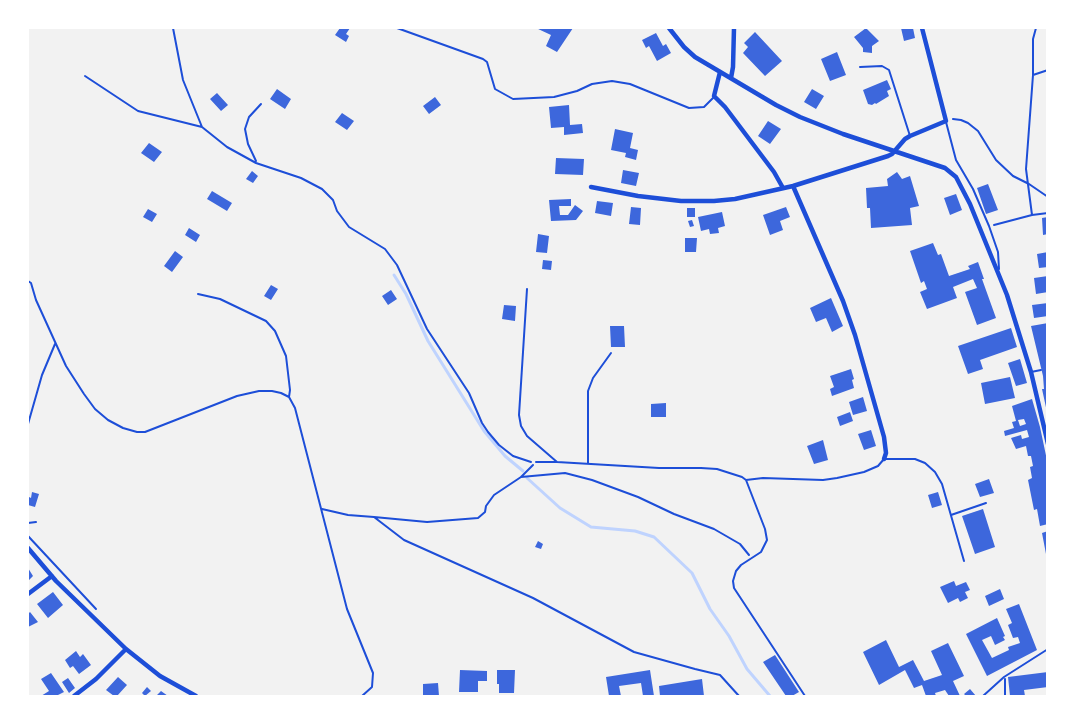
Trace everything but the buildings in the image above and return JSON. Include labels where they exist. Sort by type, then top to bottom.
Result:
[{"type":"street","points":[[669,28],[684,47],[695,56],[800,117],[894,152],[945,168],[956,177],[970,204],[998,272],[1031,372],[1048,444]]},
{"type":"street","points":[[731,78],[734,28]]},
{"type":"street","points":[[591,187],[681,202],[735,200],[792,186],[868,164],[888,156],[894,152],[900,143],[910,136],[946,122],[922,28]]},
{"type":"street","points":[[720,72],[714,96],[774,172],[783,188]]},
{"type":"street","points":[[792,186],[856,336],[884,437],[886,453],[884,460]]},
{"type":"street","points":[[28,548],[52,576],[126,649],[160,676],[196,696]]},
{"type":"street","points":[[28,594],[52,576]]},
{"type":"street","points":[[74,696],[96,679],[126,649]]},
{"type":"lane","points":[[396,28],[483,59],[487,62],[495,89],[513,99],[554,96],[577,91],[592,84],[612,81],[630,84],[689,108],[704,108],[714,96]]},
{"type":"lane","points":[[860,67],[882,66],[889,70],[910,136]]},
{"type":"lane","points":[[946,122],[956,160],[974,189],[990,226],[998,252],[1000,265],[998,272]]},
{"type":"lane","points":[[528,289],[519,416],[521,426],[527,436],[557,462]]},
{"type":"lane","points":[[588,464],[588,391],[593,378],[611,353]]},
{"type":"lane","points":[[1031,372],[1041,370]]},
{"type":"lane","points":[[746,480],[763,478],[823,480],[849,477],[878,466],[884,460],[915,459],[925,463],[935,472],[942,484],[964,562]]},
{"type":"lane","points":[[536,462],[717,469],[734,473],[746,480],[767,536],[764,548],[736,570],[733,581],[734,588],[805,696]]},
{"type":"lane","points":[[951,515],[986,504]]},
{"type":"lane","points":[[983,696],[1004,678],[1048,649]]},
{"type":"lane","points":[[1004,678],[1005,696]]},
{"type":"path","points":[[172,28],[183,80],[202,128]]},
{"type":"path","points":[[1032,214],[1027,182],[1027,151],[1033,75],[1033,39],[1036,28]]},
{"type":"path","points":[[1033,75],[1048,70]]},
{"type":"path","points":[[85,76],[138,111],[202,128],[227,147],[256,162],[301,178],[322,189],[333,200],[337,211],[349,227],[385,249],[397,265],[427,328],[469,393],[482,423],[498,445],[512,456],[528,462],[536,462]]},
{"type":"path","points":[[256,162],[248,144],[245,129],[250,117],[261,104]]},
{"type":"path","points":[[946,122],[952,119],[968,123],[978,132],[996,160],[1013,176],[1027,182],[1048,197]]},
{"type":"path","points":[[995,224],[1032,214],[1048,213]]},
{"type":"path","points":[[28,281],[31,283],[36,300],[66,366],[95,409],[108,420],[123,428],[145,432],[244,394],[264,390],[281,392],[289,397],[295,408],[347,609],[373,673],[372,686],[362,696]]},
{"type":"path","points":[[198,294],[220,299],[266,321],[275,331],[286,356],[290,390],[289,397]]},
{"type":"path","points":[[28,424],[42,375],[55,344]]},
{"type":"path","points":[[321,509],[348,515],[427,522],[478,518],[485,512],[486,506],[494,495],[521,477],[536,462]]},
{"type":"path","points":[[521,477],[565,473],[592,480],[638,497],[714,530],[740,544],[748,553],[749,559]]},
{"type":"path","points":[[374,517],[404,540],[533,598],[634,652],[720,674],[739,696]]},
{"type":"path","points":[[28,522],[36,522]]},
{"type":"path","points":[[28,536],[97,610]]},
{"type":"waterway","points":[[394,275],[406,294],[428,341],[484,431],[505,456],[523,471]]},
{"type":"waterway","points":[[527,478],[560,508],[591,527],[635,531],[654,537],[692,573],[710,609],[729,636],[747,669],[770,696]]}]
